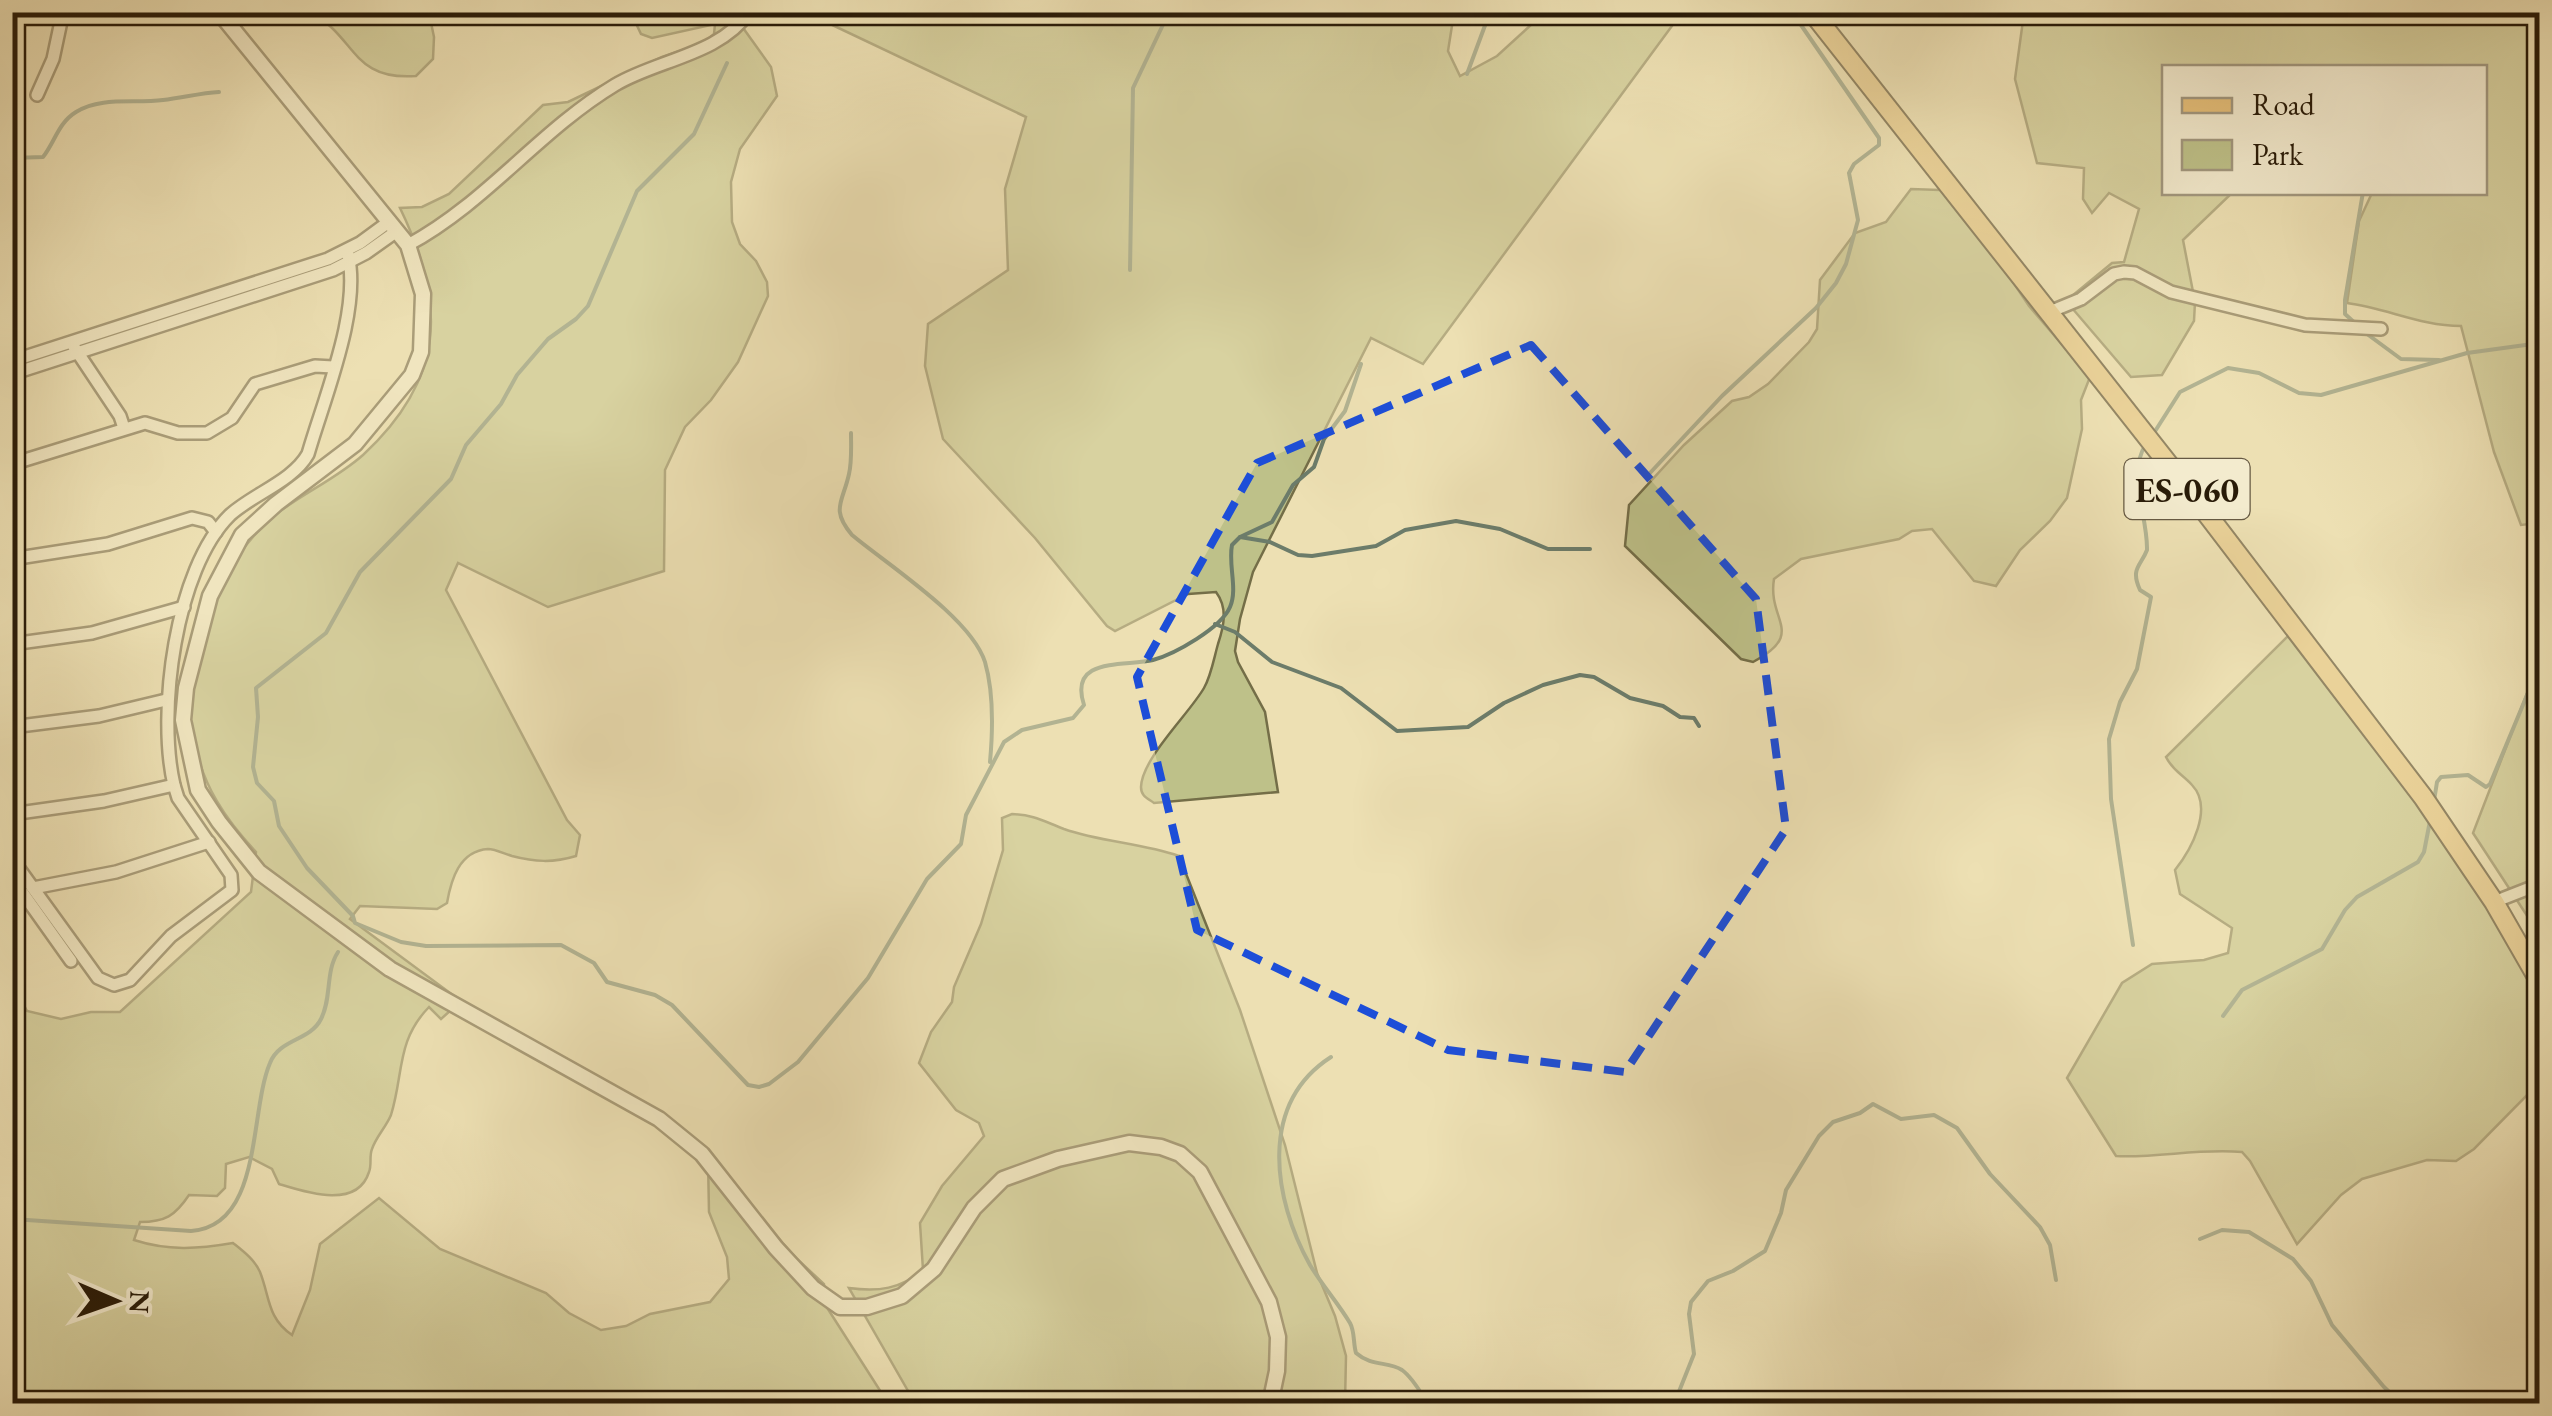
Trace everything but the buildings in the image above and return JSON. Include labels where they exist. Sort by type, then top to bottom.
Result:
[{"type":"main road","name":"ES-060","points":[[1812,12],[2181,480],[2423,797],[2494,902],[2540,982]]},
{"type":"street","points":[[38,95],[56,48],[62,12]]},
{"type":"street","points":[[219,12],[394,226],[408,246],[423,294],[421,352],[412,375],[355,444],[242,534],[210,596],[186,688],[183,720],[198,790],[219,822],[260,872],[390,969],[659,1119],[702,1154],[812,1288],[840,1307],[867,1307],[902,1296],[934,1269],[974,1208],[1003,1179],[1058,1159],[1129,1143],[1162,1146],[1180,1154],[1200,1172],[1269,1302],[1278,1337],[1270,1404]]},
{"type":"street","points":[[408,246],[444,226],[479,199],[584,105],[618,82],[723,37],[749,12]]},
{"type":"street","points":[[12,374],[74,348],[348,257],[394,226]]},
{"type":"street","points":[[12,859],[98,978],[108,984],[120,985],[130,980],[171,936],[232,890],[231,875],[178,798],[166,700],[184,607],[216,532],[241,506],[306,459],[351,300],[348,257]]},
{"type":"street","points":[[2047,313],[2081,299],[2114,274],[2124,272],[2171,292],[2305,325],[2381,330]]},
{"type":"street","points":[[12,361],[74,348]]},
{"type":"street","points":[[74,348],[124,428]]},
{"type":"street","points":[[12,464],[150,423],[178,434],[208,432],[232,418],[255,384],[316,366],[333,366]]},
{"type":"street","points":[[12,559],[108,544],[192,518],[208,522],[216,532]]},
{"type":"street","points":[[12,644],[92,632],[184,607]]},
{"type":"street","points":[[12,728],[99,716],[166,700]]},
{"type":"street","points":[[12,814],[104,801],[174,785]]},
{"type":"street","points":[[33,888],[116,872],[209,842]]},
{"type":"street","points":[[14,882],[70,961]]},
{"type":"street","points":[[2494,902],[2540,884]]},
{"type":"highlighted area","points":[[1531,345],[1756,599],[1786,829],[1625,1072],[1448,1050],[1197,930],[1137,677],[1257,463]]},
{"type":"green space","points":[[311,13],[429,13],[433,59],[416,76],[378,72]]},
{"type":"green space","points":[[631,13],[741,13],[741,25],[771,67],[777,96],[740,149],[731,182],[732,222],[740,244],[756,261],[767,282],[768,296],[738,362],[711,400],[685,427],[665,470],[664,571],[548,607],[458,563],[446,590],[567,820],[580,835],[576,856],[536,860],[491,849],[478,851],[458,868],[447,903],[437,909],[360,906],[350,919],[461,1001],[441,1019],[429,1007],[411,1032],[391,1115],[371,1152],[370,1169],[363,1184],[342,1195],[302,1191],[279,1184],[272,1169],[249,1157],[226,1164],[225,1188],[217,1196],[189,1195],[169,1216],[140,1222],[134,1240],[183,1248],[233,1243],[258,1268],[278,1322],[292,1335],[310,1290],[320,1244],[379,1198],[440,1249],[546,1293],[569,1313],[601,1330],[626,1326],[650,1314],[710,1302],[729,1279],[727,1257],[709,1212],[708,1160],[824,1284],[826,1306],[888,1403],[13,1403],[12,983],[27,1011],[61,1019],[91,1012],[120,1012],[251,892],[256,852],[209,787],[188,715],[203,644],[222,584],[243,548],[275,515],[363,455],[390,427],[410,398],[423,369],[431,309],[426,277],[400,208],[422,207],[449,194],[543,105],[568,102],[662,57],[704,43],[714,34],[715,24],[652,38],[641,34]]},
{"type":"green space","points":[[807,13],[1454,13],[1448,51],[1460,76],[1497,56],[1544,13],[1680,15],[1423,364],[1371,338],[1253,572],[1240,619],[1235,651],[1265,712],[1278,792],[1154,803],[1142,793],[1143,775],[1206,683],[1223,624],[1220,598],[1216,592],[1188,594],[1115,631],[1107,626],[1035,538],[943,439],[925,366],[928,324],[1008,270],[1005,189],[1026,117]]},
{"type":"green space","points":[[2024,13],[2539,13],[2539,523],[2521,525],[2494,452],[2461,326],[2347,303],[2359,221],[2371,195],[2487,195],[2487,65],[2162,65],[2162,195],[2230,195],[2183,240],[2195,302],[2194,321],[2162,375],[2131,377],[2066,301],[2112,263],[2124,262],[2139,209],[2109,193],[2092,213],[2083,199],[2084,168],[2037,163],[2015,79]]},
{"type":"green space","points":[[1948,185],[2029,306],[2090,377],[2081,400],[2082,429],[2067,498],[2020,550],[1996,586],[1974,581],[1932,529],[1801,559],[1774,579],[1773,593],[1782,634],[1778,643],[1753,662],[1741,659],[1625,546],[1629,505],[1684,445],[1732,401],[1749,397],[1768,384],[1809,342],[1817,329],[1820,280],[1855,233],[1886,222],[1911,189],[1940,190]]},
{"type":"green space","points":[[2290,634],[2413,795],[2539,986],[2539,1083],[2474,1149],[2456,1161],[2427,1160],[2362,1179],[2341,1195],[2297,1244],[2242,1152],[2116,1156],[2067,1078],[2122,983],[2152,964],[2204,960],[2228,953],[2232,928],[2180,894],[2175,870],[2198,829],[2201,805],[2192,785],[2166,757]]},
{"type":"green space","points":[[2539,662],[2539,934],[2473,833]]},
{"type":"green space","points":[[1012,814],[1179,856],[1240,1010],[1285,1145],[1317,1273],[1346,1356],[1345,1403],[915,1403],[849,1288],[889,1288],[923,1270],[920,1223],[942,1186],[984,1136],[979,1123],[956,1110],[919,1063],[931,1032],[952,1002],[1003,850],[1002,818]]},
{"type":"waterway","points":[[1130,270],[1133,88],[1169,12]]},
{"type":"waterway","points":[[1467,74],[1490,12]]},
{"type":"waterway","points":[[1650,473],[1722,396],[1816,308],[1846,264],[1858,220],[1849,173],[1854,164],[1879,145],[1879,138],[1792,12]]},
{"type":"waterway","points":[[727,63],[694,134],[637,191],[588,306],[548,339],[517,375],[501,404],[466,445],[451,479],[360,572],[326,633],[256,688],[258,717],[253,767],[257,783],[274,801],[279,826],[307,868],[353,916],[355,923],[401,942],[426,946],[561,945],[594,963],[607,982],[655,995],[672,1005],[748,1085],[769,1084],[798,1062],[868,978],[927,879],[961,844],[966,815],[1004,742],[1022,730],[1073,718],[1084,705],[1081,689],[1091,671],[1162,657],[1196,639],[1225,615],[1233,593],[1232,545],[1272,522],[1293,485],[1314,467],[1324,439],[1345,411],[1361,364]]},
{"type":"waterway","points":[[12,158],[43,157],[65,122],[86,107],[219,92]]},
{"type":"waterway","points":[[2356,324],[2345,314],[2345,300],[2362,195]]},
{"type":"waterway","points":[[2363,331],[2401,359],[2439,360]]},
{"type":"waterway","points":[[2152,436],[2180,392],[2228,368],[2259,373],[2299,393],[2321,395],[2467,353],[2540,343]]},
{"type":"waterway","points":[[851,433],[851,464],[840,505],[841,518],[852,535],[946,610],[977,645],[990,686],[990,762]]},
{"type":"waterway","points":[[2133,945],[2111,799],[2109,739],[2120,702],[2137,669],[2151,597],[2140,590],[2136,577],[2147,550],[2138,482],[2140,456],[2146,444]]},
{"type":"waterway","points":[[1240,537],[1312,556],[1376,546],[1405,530],[1456,521],[1500,529],[1548,549],[1590,549]]},
{"type":"waterway","points":[[1215,624],[1235,632],[1272,662],[1341,688],[1397,731],[1468,727],[1504,703],[1543,685],[1580,675],[1594,677],[1630,698],[1663,706],[1680,717],[1694,718],[1699,726]]},
{"type":"waterway","points":[[2434,801],[2441,777],[2468,775],[2486,787],[2490,784],[2540,664]]},
{"type":"waterway","points":[[2223,1016],[2242,990],[2322,949],[2357,897],[2418,862],[2430,821]]},
{"type":"waterway","points":[[12,1219],[191,1231],[214,1224],[231,1210],[242,1189],[270,1063],[280,1049],[310,1032],[321,1019],[338,952]]},
{"type":"waterway","points":[[1331,1057],[1308,1077],[1292,1100],[1283,1126],[1279,1154],[1287,1211],[1310,1265],[1350,1323],[1356,1353],[1402,1370],[1428,1404]]},
{"type":"waterway","points":[[1674,1404],[1694,1354],[1691,1302],[1708,1281],[1765,1251],[1786,1190],[1819,1136],[1833,1122],[1873,1104],[1901,1119],[1934,1115],[1957,1128],[1990,1174],[2040,1227],[2050,1245],[2056,1280]]},
{"type":"waterway","points":[[2200,1239],[2222,1230],[2249,1232],[2293,1259],[2311,1281],[2332,1325],[2402,1404]]}]
